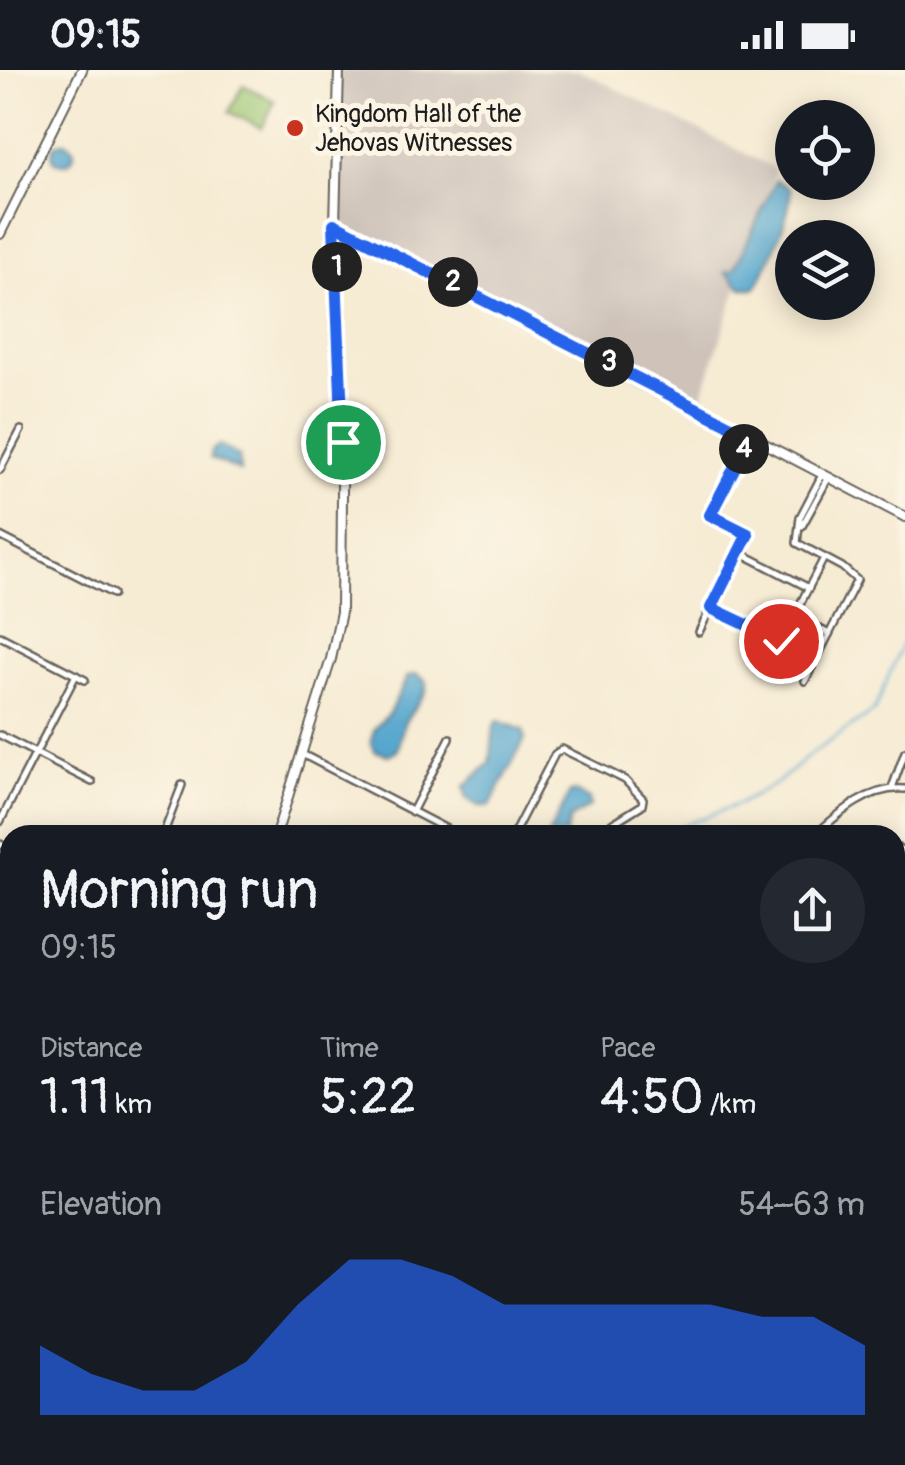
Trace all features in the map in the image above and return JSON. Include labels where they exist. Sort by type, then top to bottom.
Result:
[{"type":"street","points":[[0,234],[82,70]]},
{"type":"street","points":[[279,825],[334,648],[343,594],[343,380],[334,224],[339,70]]},
{"type":"street","points":[[334,224],[905,516]]},
{"type":"street","points":[[0,470],[20,430]]},
{"type":"street","points":[[699,632],[748,534],[710,515],[751,436]]},
{"type":"street","points":[[805,681],[856,580],[798,543],[800,517],[826,475]]},
{"type":"street","points":[[0,536],[113,594]]},
{"type":"street","points":[[739,552],[808,588]]},
{"type":"street","points":[[711,608],[781,641],[824,558]]},
{"type":"street","points":[[794,616],[830,634]]},
{"type":"street","points":[[0,636],[85,680]]},
{"type":"street","points":[[0,822],[76,675]]},
{"type":"street","points":[[0,735],[92,782]]},
{"type":"street","points":[[412,812],[450,738]]},
{"type":"street","points":[[519,825],[555,754],[562,749],[625,780],[643,799],[642,805],[611,825]]},
{"type":"street","points":[[892,788],[905,752]]},
{"type":"street","points":[[302,754],[438,825]]},
{"type":"street","points":[[167,825],[182,786]]},
{"type":"street","points":[[828,825],[876,792],[905,789]]},
{"type":"shaded area","points":[[339,70],[579,70],[775,171],[698,408],[335,224]]},
{"type":"green space","points":[[243,85],[275,101],[262,128],[229,112]]},
{"type":"water","points":[[63,142],[71,145],[71,161],[63,164],[55,161],[52,153],[55,145]]},
{"type":"water","points":[[775,182],[775,200],[790,200],[785,220],[775,220],[775,248],[756,288],[742,288],[726,272],[734,270]]},
{"type":"water","points":[[219,445],[239,456],[240,471],[210,458],[211,451]]},
{"type":"water","points":[[416,674],[426,681],[426,691],[404,723],[398,750],[388,755],[375,751],[371,743],[374,729],[389,713],[408,676]]},
{"type":"water","points":[[498,721],[523,730],[525,739],[490,806],[479,806],[467,799],[464,787],[490,763],[494,725]]},
{"type":"water","points":[[570,793],[589,799],[590,806],[570,819],[568,825],[553,825]]},
{"type":"waterway","points":[[685,825],[741,803],[777,783],[811,754],[874,711],[905,637]]},
{"type":"place","name":"Kingdom Hall of the Jehovas Witnesses","points":[[295,128]]},
{"type":"route","points":[[343,442],[334,224],[751,436],[710,515],[748,534],[711,608],[781,641]]}]
